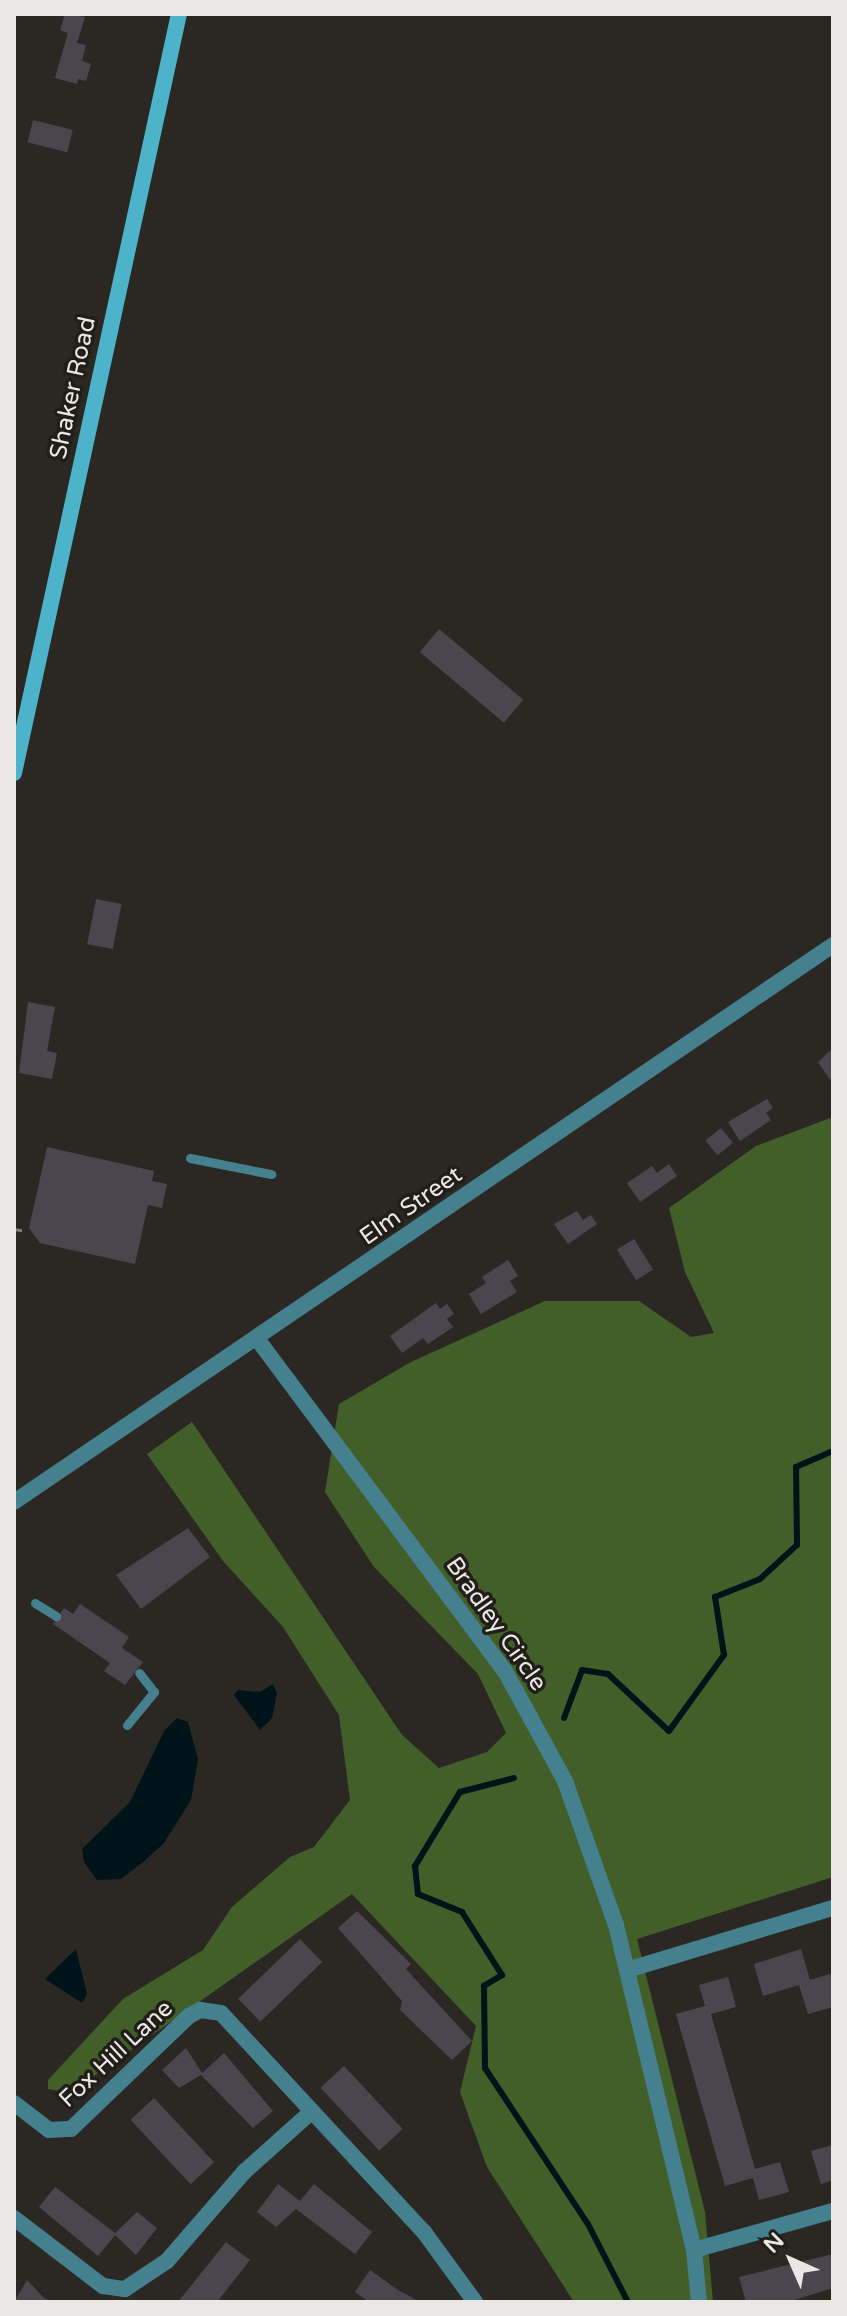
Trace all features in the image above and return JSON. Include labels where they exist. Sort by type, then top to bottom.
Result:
[{"type":"main road","name":"Shaker Road","points":[[14,773],[179,14]]},
{"type":"street","name":"Elm Street","points":[[14,1502],[258,1340],[833,945]]},
{"type":"street","name":"Bradley Circle","points":[[258,1340],[505,1671],[565,1781],[627,1970],[694,2250],[699,2302]]},
{"type":"street","points":[[627,1970],[833,1908]]},
{"type":"street","name":"Fox Hill Lane","points":[[14,2103],[49,2130],[71,2129],[189,2016],[210,2009],[221,2013],[424,2232],[475,2302]]},
{"type":"street","points":[[14,2218],[103,2286],[125,2295],[167,2261],[244,2172],[311,2112]]},
{"type":"street","points":[[694,2250],[833,2211]]},
{"type":"lane","points":[[190,1158],[271,1174]]},
{"type":"lane","points":[[35,1603],[56,1616]]},
{"type":"lane","points":[[127,1725],[154,1692],[139,1673]]},
{"type":"path","points":[[14,1229],[26,1231]]},
{"type":"green space","points":[[833,1117],[833,1877],[637,1939],[705,2212],[713,2302],[574,2302],[487,2167],[460,2092],[476,2026],[352,1894],[70,2093],[48,2089],[48,2080],[123,1999],[203,1950],[232,1907],[290,1857],[314,1847],[350,1800],[339,1715],[283,1627],[223,1561],[147,1454],[192,1422],[402,1735],[439,1768],[487,1752],[506,1733],[478,1674],[374,1567],[325,1492],[339,1404],[411,1362],[545,1301],[639,1301],[691,1337],[714,1333],[685,1272],[669,1208],[756,1146]]},
{"type":"shaded area","points":[[273,1684],[277,1693],[272,1718],[260,1730],[234,1695],[238,1690],[260,1692]]},
{"type":"shaded area","points":[[177,1718],[188,1722],[198,1759],[191,1800],[164,1843],[143,1862],[121,1879],[97,1880],[84,1862],[82,1849],[130,1802],[164,1731]]},
{"type":"shaded area","points":[[76,1949],[87,1994],[82,2003],[45,1979]]},
{"type":"building","points":[[65,14],[85,17],[77,43],[86,45],[82,61],[91,64],[86,81],[78,79],[77,84],[55,78],[68,33],[60,30]]},
{"type":"building","points":[[33,120],[73,130],[67,152],[27,142]]},
{"type":"building","points":[[439,629],[523,700],[504,723],[420,652]]},
{"type":"building","points":[[96,899],[122,904],[113,949],[87,944]]},
{"type":"building","points":[[28,1002],[55,1007],[47,1051],[57,1053],[52,1079],[19,1073]]},
{"type":"building","points":[[833,1048],[833,1078],[830,1080],[818,1062]]},
{"type":"building","points":[[767,1099],[773,1108],[766,1113],[771,1120],[740,1141],[728,1122]]},
{"type":"building","points":[[721,1128],[733,1143],[717,1155],[705,1141]]},
{"type":"building","points":[[47,1147],[154,1171],[152,1181],[167,1184],[162,1208],[148,1205],[135,1264],[40,1243],[29,1228]]},
{"type":"building","points":[[669,1164],[677,1176],[640,1202],[627,1183],[652,1166],[657,1173]]},
{"type":"building","points":[[577,1211],[583,1220],[591,1215],[597,1224],[568,1244],[554,1224]]},
{"type":"building","points":[[634,1239],[653,1270],[636,1280],[617,1250]]},
{"type":"building","points":[[508,1260],[518,1276],[510,1281],[517,1292],[481,1314],[469,1294],[486,1283],[482,1277]]},
{"type":"building","points":[[436,1303],[440,1309],[447,1304],[454,1314],[447,1319],[453,1327],[428,1344],[423,1338],[402,1353],[390,1336]]},
{"type":"building","points":[[188,1528],[210,1557],[141,1609],[116,1575]]},
{"type":"building","points":[[80,1604],[129,1637],[122,1648],[143,1662],[125,1685],[104,1671],[110,1663],[53,1624],[64,1608],[73,1614]]},
{"type":"building","points":[[357,1911],[411,1964],[406,1969],[472,2041],[452,2060],[400,2010],[402,2001],[338,1928]]},
{"type":"building","points":[[300,1939],[322,1962],[260,2022],[238,1999]]},
{"type":"building","points":[[801,1949],[810,1980],[833,1973],[833,2007],[808,2014],[799,1985],[763,1996],[754,1964]]},
{"type":"building","points":[[728,1977],[736,2007],[711,2014],[755,2169],[780,2162],[789,2192],[759,2200],[753,2178],[725,2186],[676,2014],[705,2006],[699,1985]]},
{"type":"building","points":[[186,2048],[202,2073],[224,2053],[273,2111],[253,2128],[201,2075],[179,2088],[162,2070]]},
{"type":"building","points":[[344,2066],[403,2129],[379,2151],[321,2088]]},
{"type":"building","points":[[154,2098],[214,2162],[191,2184],[131,2120]]},
{"type":"building","points":[[833,2145],[833,2180],[821,2184],[811,2151]]},
{"type":"building","points":[[278,2184],[300,2201],[314,2184],[372,2232],[355,2254],[296,2209],[276,2227],[257,2212]]},
{"type":"building","points":[[55,2187],[115,2233],[137,2212],[157,2228],[136,2255],[115,2235],[98,2256],[39,2207]]},
{"type":"building","points":[[226,2242],[250,2260],[217,2302],[178,2302]]},
{"type":"building","points":[[833,2254],[833,2288],[794,2300],[746,2302],[739,2277]]},
{"type":"building","points":[[370,2270],[420,2302],[369,2302],[355,2292]]},
{"type":"building","points":[[27,2280],[44,2298],[55,2302],[14,2302]]},
{"type":"waterway","points":[[564,1718],[582,1670],[608,1674],[669,1731],[724,1655],[715,1597],[760,1579],[797,1545],[796,1467],[833,1451]]},
{"type":"waterway","points":[[514,1778],[460,1792],[415,1866],[418,1894],[462,1912],[502,1975],[484,1986],[485,2068],[588,2224],[628,2302]]}]
